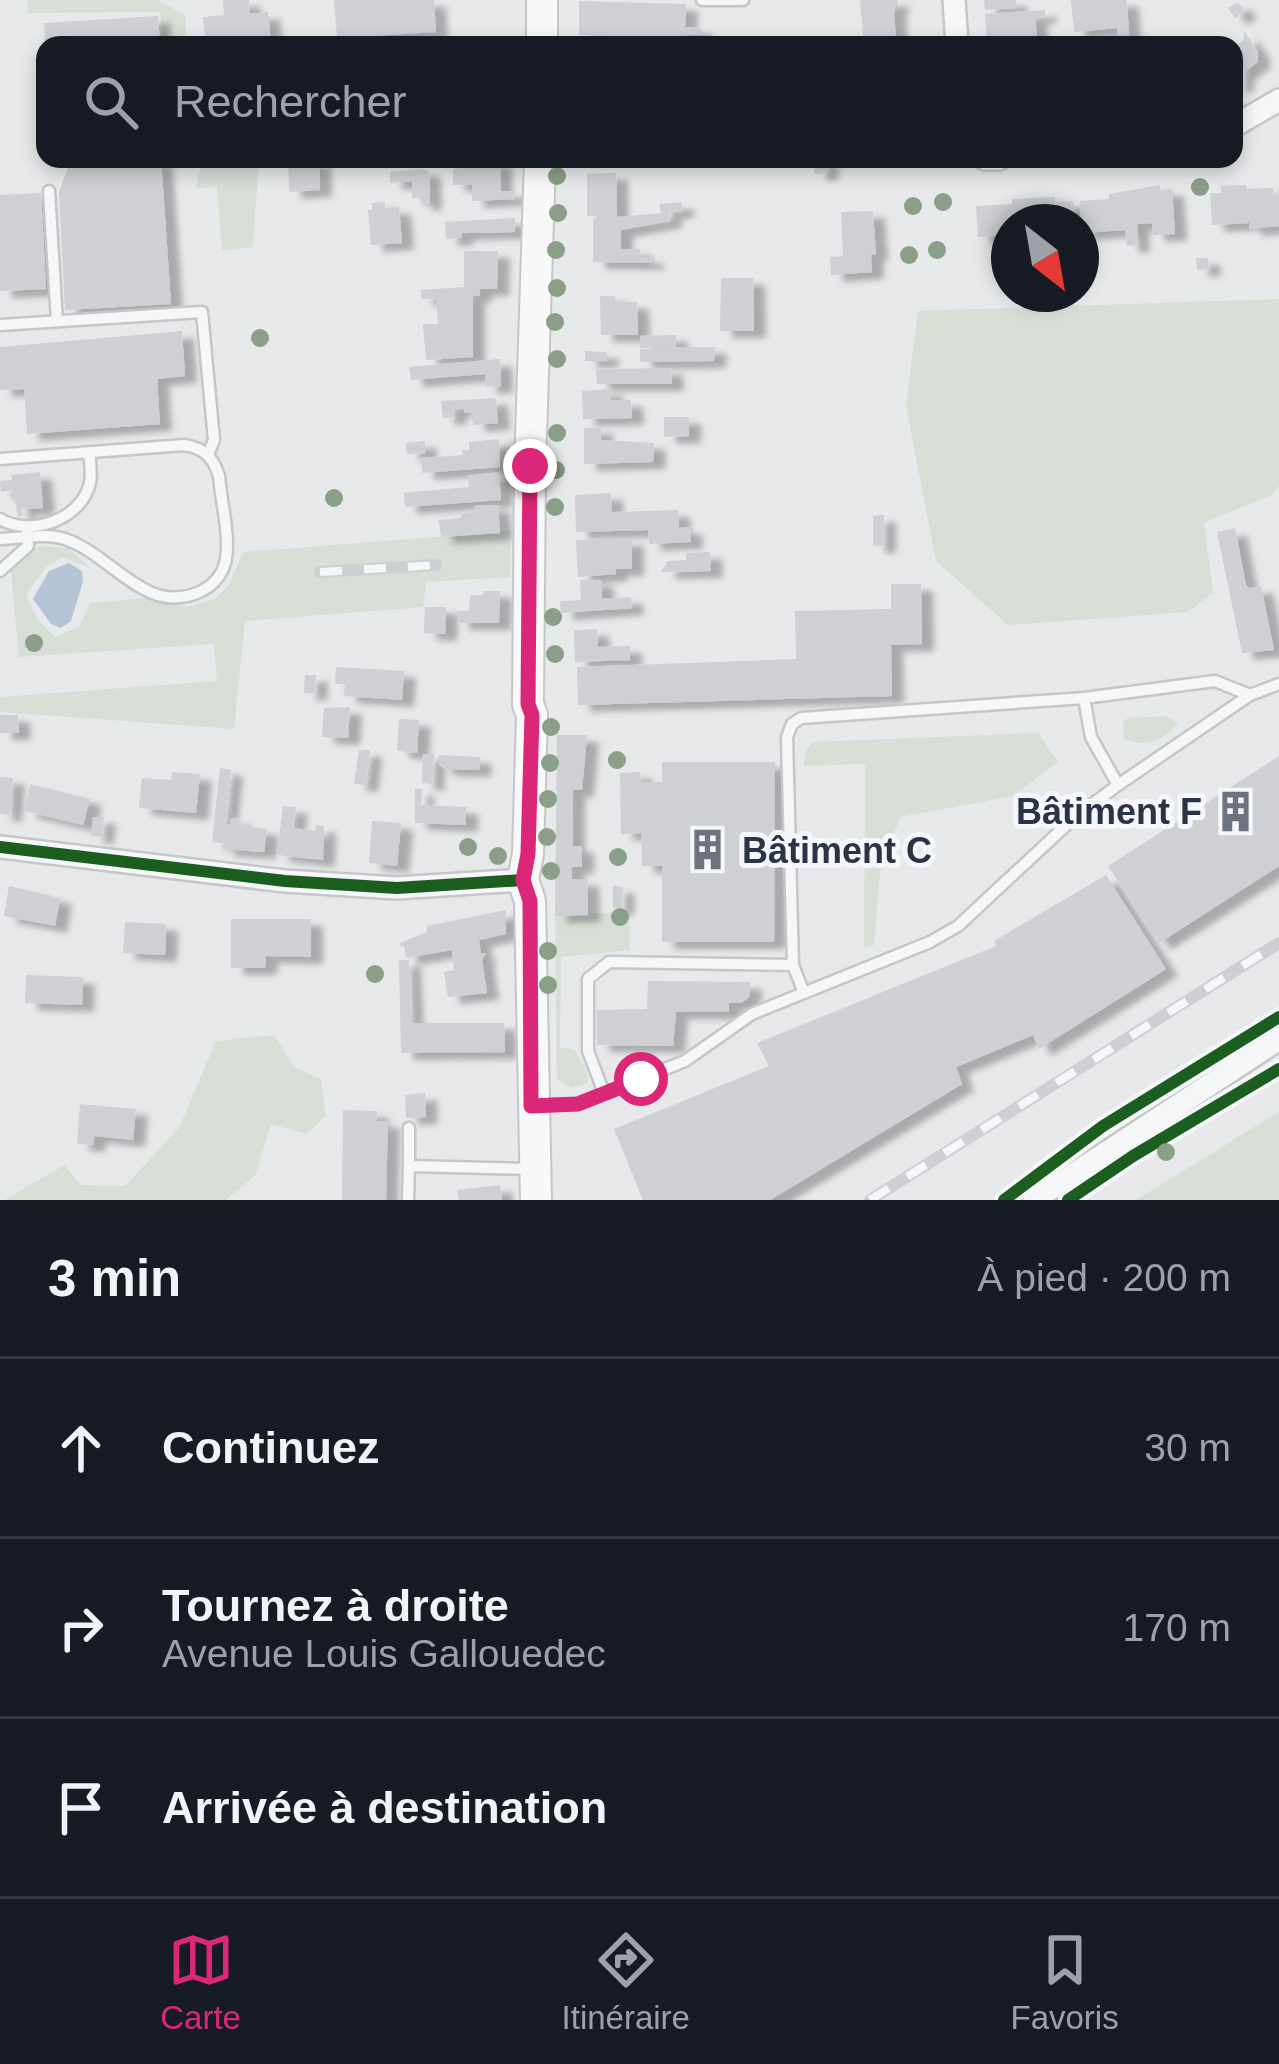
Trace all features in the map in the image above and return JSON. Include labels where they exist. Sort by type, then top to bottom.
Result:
[{"type":"main road","points":[[542,0],[542,36]]},
{"type":"main road","points":[[535,1185],[530,901],[523,880],[532,715],[528,704],[530,466],[540,168]]},
{"type":"street","points":[[954,0],[956,36]]},
{"type":"street","points":[[1243,121],[1279,100]]},
{"type":"street","points":[[0,847],[285,881],[398,887],[523,880]]},
{"type":"street","points":[[1034,1200],[1279,1039]]},
{"type":"lane","points":[[702,0],[742,0]]},
{"type":"lane","points":[[49,190],[57,321]]},
{"type":"lane","points":[[0,325],[202,312],[214,440],[208,455]]},
{"type":"lane","points":[[0,459],[184,445],[208,455],[219,476],[226,559],[218,578],[202,592],[180,598],[153,593],[69,540],[0,520]]},
{"type":"lane","points":[[0,539],[74,511],[91,482],[89,452]]},
{"type":"lane","points":[[0,571],[28,546],[27,531]]},
{"type":"lane","points":[[804,993],[793,964],[787,736],[792,724],[808,714],[1084,698],[1215,681],[1250,695]]},
{"type":"lane","points":[[531,1106],[578,1104],[685,1061],[752,1014],[930,942],[958,926],[1075,817],[1118,784],[1250,695],[1279,684]]},
{"type":"lane","points":[[1084,698],[1091,737],[1118,784]]},
{"type":"lane","points":[[604,1094],[588,1051],[588,979],[609,962],[793,964]]},
{"type":"lane","points":[[408,1200],[409,1128]]},
{"type":"lane","points":[[409,1166],[535,1185]]},
{"type":"shaded area","points":[[27,0],[158,0],[185,15],[186,36],[162,36],[160,12],[28,13]]},
{"type":"shaded area","points":[[200,168],[258,168],[253,247],[222,250],[217,187],[196,188]]},
{"type":"shaded area","points":[[1279,299],[1279,486],[1272,495],[1204,522],[1213,592],[1188,612],[1008,625],[936,561],[906,406],[918,311],[1099,312],[1099,305]]},
{"type":"shaded area","points":[[511,531],[510,577],[426,582],[423,607],[245,621],[234,729],[0,712],[0,697],[217,681],[214,644],[19,657],[11,570],[39,546],[68,548],[90,568],[63,557],[46,567],[26,595],[38,620],[55,637],[80,626],[90,603],[144,598],[188,607],[215,599],[229,585],[243,552]]},
{"type":"shaded area","points":[[1166,716],[1178,723],[1160,739],[1139,743],[1124,738],[1123,722],[1128,718]]},
{"type":"shaded area","points":[[1038,733],[1058,762],[1013,796],[900,817],[880,872],[874,945],[864,947],[865,764],[804,766],[806,750],[813,742]]},
{"type":"shaded area","points":[[629,911],[630,950],[561,957],[560,1047],[575,1050],[588,1083],[571,1088],[557,1079],[555,916]]},
{"type":"shaded area","points":[[274,1035],[294,1067],[321,1079],[326,1116],[306,1134],[271,1124],[255,1176],[225,1200],[5,1200],[64,1165],[81,1185],[125,1186],[179,1128],[216,1041]]},
{"type":"shaded area","points":[[1279,1112],[1279,1200],[1136,1200]]},
{"type":"water","points":[[69,563],[82,571],[83,581],[71,621],[61,628],[51,624],[33,599],[49,571]]},
{"type":"building","points":[[223,0],[249,0],[250,14],[268,12],[270,36],[205,36],[203,17],[224,15]]},
{"type":"building","points":[[334,0],[434,0],[436,32],[337,36]]},
{"type":"building","points":[[860,0],[897,0],[896,36],[863,36]]},
{"type":"building","points":[[984,0],[1016,0],[1016,8],[985,10]]},
{"type":"building","points":[[1071,0],[1127,0],[1129,34],[1117,35],[1117,28],[1074,32]]},
{"type":"building","points":[[579,1],[686,4],[685,27],[700,27],[700,34],[678,36],[579,35]]},
{"type":"building","points":[[1238,2],[1245,12],[1235,18],[1228,8]]},
{"type":"building","points":[[1045,10],[1045,16],[1035,17],[1037,36],[987,36],[985,14]]},
{"type":"building","points":[[158,16],[159,36],[45,36],[44,23]]},
{"type":"building","points":[[1244,31],[1258,52],[1258,62],[1243,73],[1243,41]]},
{"type":"building","points":[[68,168],[162,168],[171,304],[65,310],[59,192]]},
{"type":"building","points":[[288,168],[319,168],[320,190],[289,192]]},
{"type":"building","points":[[500,168],[501,191],[515,191],[515,199],[472,201],[472,185],[453,185],[453,169]]},
{"type":"building","points":[[390,172],[429,172],[430,203],[412,198],[412,181],[390,183]]},
{"type":"building","points":[[616,173],[617,217],[661,213],[659,204],[682,202],[682,211],[669,212],[670,221],[621,230],[621,249],[640,249],[640,257],[652,257],[652,263],[593,262],[593,219],[602,216],[587,216],[587,174]]},
{"type":"building","points":[[1160,185],[1160,190],[1172,189],[1175,234],[1153,235],[1152,223],[1137,224],[1138,245],[1127,246],[1125,230],[1099,232],[1099,204],[1080,201],[1109,199],[1109,194]]},
{"type":"building","points":[[1246,185],[1247,189],[1273,188],[1273,195],[1279,194],[1279,226],[1212,225],[1210,193],[1221,193],[1221,186]]},
{"type":"building","points":[[41,193],[46,289],[0,291],[0,195]]},
{"type":"building","points":[[1055,197],[1055,202],[1073,204],[1012,204],[1012,199]]},
{"type":"building","points":[[385,202],[385,208],[399,207],[402,243],[371,245],[368,210],[372,203]]},
{"type":"building","points":[[991,205],[991,236],[978,237],[976,206]]},
{"type":"building","points":[[873,211],[876,254],[871,255],[872,272],[831,275],[830,257],[843,256],[841,212]]},
{"type":"building","points":[[515,218],[515,232],[462,233],[461,238],[446,239],[445,222]]},
{"type":"building","points":[[464,251],[498,251],[497,289],[480,289],[480,295],[473,296],[473,357],[426,360],[423,324],[438,324],[436,298],[421,299],[421,290],[464,287]]},
{"type":"building","points":[[1196,258],[1208,258],[1209,269],[1197,270]]},
{"type":"building","points":[[721,278],[753,278],[754,331],[720,331]]},
{"type":"building","points":[[600,296],[637,302],[638,335],[601,335]]},
{"type":"building","points":[[182,331],[185,376],[157,379],[160,424],[27,434],[24,389],[0,390],[0,347]]},
{"type":"building","points":[[676,335],[676,347],[640,348],[640,336]]},
{"type":"building","points":[[715,347],[714,361],[640,362],[640,349]]},
{"type":"building","points":[[585,351],[607,352],[606,361],[585,361]]},
{"type":"building","points":[[500,359],[501,386],[485,387],[485,374],[411,380],[409,367]]},
{"type":"building","points":[[671,368],[672,384],[597,384],[596,369]]},
{"type":"building","points":[[611,389],[611,400],[631,400],[632,418],[583,419],[582,391]]},
{"type":"building","points":[[496,398],[498,423],[473,425],[471,412],[464,413],[464,408],[455,409],[455,417],[443,418],[441,401]]},
{"type":"building","points":[[664,417],[689,417],[689,436],[664,437]]},
{"type":"building","points":[[601,427],[601,440],[654,443],[653,462],[584,464],[584,428]]},
{"type":"building","points":[[499,439],[500,467],[422,473],[421,458],[463,455],[469,442]]},
{"type":"building","points":[[425,441],[425,453],[407,454],[406,443]]},
{"type":"building","points":[[40,472],[43,508],[21,509],[23,515],[18,517],[13,490],[1,492],[0,481]]},
{"type":"building","points":[[499,472],[501,500],[405,507],[404,493],[469,487],[468,476]]},
{"type":"building","points":[[611,493],[612,512],[678,510],[679,528],[690,527],[691,542],[649,544],[648,530],[576,532],[575,495]]},
{"type":"building","points":[[498,505],[500,533],[441,537],[439,520],[461,518],[461,513],[474,512],[475,506]]},
{"type":"building","points":[[884,515],[884,546],[873,546],[873,516]]},
{"type":"building","points":[[1235,528],[1246,585],[1261,586],[1274,650],[1242,653],[1217,532]]},
{"type":"building","points":[[632,539],[632,569],[578,577],[576,540]]},
{"type":"building","points":[[710,552],[711,571],[661,572],[668,561],[686,560],[686,553]]},
{"type":"building","points":[[580,580],[602,580],[602,599],[631,597],[632,608],[561,613],[560,601],[581,600]]},
{"type":"building","points":[[891,584],[921,584],[922,644],[891,645],[892,696],[578,705],[577,667],[796,659],[795,611],[891,609]]},
{"type":"building","points":[[500,591],[499,623],[457,623],[457,611],[469,611],[470,595]]},
{"type":"building","points":[[425,607],[446,607],[445,634],[424,633]]},
{"type":"building","points":[[597,629],[598,647],[630,646],[630,660],[575,662],[574,630]]},
{"type":"building","points":[[336,667],[404,671],[402,700],[344,696],[345,684],[335,684]]},
{"type":"building","points":[[305,675],[316,675],[315,694],[304,693]]},
{"type":"building","points":[[350,707],[348,738],[322,737],[324,708]]},
{"type":"building","points":[[0,715],[18,715],[19,733],[0,733]]},
{"type":"building","points":[[399,719],[419,720],[417,753],[397,751]]},
{"type":"building","points":[[557,735],[587,735],[582,790],[573,790],[573,846],[582,846],[582,867],[572,867],[572,879],[587,879],[588,915],[555,916]]},
{"type":"building","points":[[359,750],[370,750],[366,785],[354,784]]},
{"type":"building","points":[[423,754],[434,754],[432,784],[422,783]]},
{"type":"building","points":[[439,755],[480,757],[479,770],[445,769],[439,765]]},
{"type":"building","name":"Bâtiment F","points":[[1279,756],[1279,866],[1159,943],[1108,866]]},
{"type":"building","name":"Bâtiment C","points":[[662,762],[775,762],[774,942],[662,942],[662,866],[642,866],[641,833],[621,834],[620,773],[640,772],[641,782],[662,782]]},
{"type":"building","points":[[220,768],[231,770],[225,824],[230,825],[231,818],[240,819],[239,826],[267,829],[264,852],[222,849],[223,843],[212,842]]},
{"type":"building","points":[[172,772],[200,774],[196,813],[139,808],[142,778],[171,780]]},
{"type":"building","points":[[0,777],[13,778],[10,815],[0,814]]},
{"type":"building","points":[[30,784],[90,799],[83,825],[24,811]]},
{"type":"building","points":[[415,789],[422,789],[421,805],[466,807],[466,825],[415,823]]},
{"type":"building","points":[[283,806],[296,807],[293,828],[315,831],[316,825],[324,826],[323,860],[277,855]]},
{"type":"building","points":[[93,817],[104,817],[102,837],[91,836]]},
{"type":"building","points":[[372,821],[401,823],[397,866],[369,863]]},
{"type":"building","points":[[1106,875],[1166,969],[1039,1049],[1033,1035],[956,1067],[962,1084],[770,1200],[643,1200],[614,1129],[769,1066],[757,1043],[996,946],[994,941]]},
{"type":"building","points":[[9,886],[60,898],[55,926],[4,916]]},
{"type":"building","points":[[613,886],[623,887],[622,908],[613,908]]},
{"type":"building","points":[[506,910],[506,934],[479,940],[481,954],[486,953],[482,960],[487,993],[448,997],[444,972],[454,970],[452,950],[406,958],[401,947],[400,943],[427,932],[427,926]]},
{"type":"building","points":[[231,919],[311,919],[311,957],[266,956],[265,968],[231,968]]},
{"type":"building","points":[[125,922],[166,924],[165,955],[123,953]]},
{"type":"building","points":[[399,960],[409,960],[412,1023],[504,1023],[505,1052],[401,1053]]},
{"type":"building","points":[[26,975],[83,977],[82,1005],[25,1003]]},
{"type":"building","points":[[648,981],[750,982],[749,997],[729,1003],[729,1012],[676,1012],[673,1046],[597,1045],[597,1010],[647,1009]]},
{"type":"building","points":[[425,1093],[426,1117],[406,1118],[405,1095]]},
{"type":"building","points":[[80,1104],[136,1109],[133,1140],[94,1136],[93,1145],[77,1144]]},
{"type":"building","points":[[343,1110],[377,1111],[376,1121],[388,1121],[386,1200],[342,1200]]},
{"type":"building","points":[[500,1185],[502,1200],[459,1200],[457,1190]]},
{"type":"railway","points":[[320,572],[436,565]]},
{"type":"railway","points":[[870,1200],[1279,943]]},
{"type":"cycle path","points":[[0,847],[285,881],[397,888],[523,880]]},
{"type":"cycle path","points":[[1004,1200],[1103,1126],[1279,1017]]},
{"type":"cycle path","points":[[1068,1200],[1279,1069]]},
{"type":"place","name":"Bâtiment F","points":[[1236,811]]},
{"type":"place","name":"Bâtiment C","points":[[708,850]]},
{"type":"route","points":[[530,466],[528,704],[532,715],[523,880],[530,901],[531,1106],[578,1104],[641,1079]]}]
